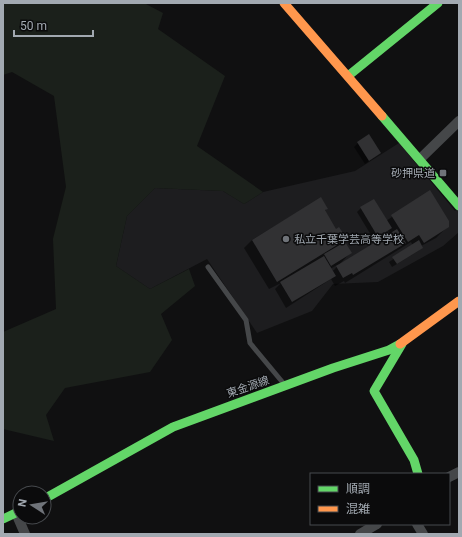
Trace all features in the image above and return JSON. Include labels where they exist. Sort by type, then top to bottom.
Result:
[{"type":"street","points":[[284,3],[459,206]]},
{"type":"street","points":[[348,76],[438,3]]},
{"type":"street","points":[[420,159],[459,121]]},
{"type":"street","name":"東金源線","points":[[52,495],[173,427],[286,387],[333,368],[389,350],[403,343],[459,301]]},
{"type":"street","points":[[403,343],[374,391],[414,460],[418,473]]},
{"type":"street","points":[[360,534],[375,525]]},
{"type":"street","points":[[418,525],[423,534]]},
{"type":"lane","points":[[208,267],[246,320],[250,343],[256,348],[286,387]]},
{"type":"shaded area","points":[[3,3],[144,3],[163,13],[158,29],[225,76],[197,146],[263,192],[244,204],[223,191],[155,188],[127,216],[116,266],[150,289],[189,269],[195,286],[161,314],[172,340],[150,372],[65,388],[46,415],[54,441],[3,429],[3,332],[56,309],[53,239],[66,187],[54,96],[12,72],[3,75]]},
{"type":"shaded area","name":"私立千葉学芸高等学校","points":[[399,143],[455,211],[459,208],[459,232],[443,246],[378,282],[333,284],[312,311],[257,333],[207,259],[150,289],[116,266],[127,216],[155,188],[223,191],[244,204],[263,192],[355,171]]},
{"type":"building","points":[[369,134],[381,153],[369,161],[357,142]]},
{"type":"building","points":[[430,190],[449,221],[449,227],[424,243],[419,235],[408,242],[391,215]]},
{"type":"building","points":[[321,197],[328,209],[325,210],[336,229],[339,227],[347,239],[277,282],[252,240]]},
{"type":"building","points":[[374,199],[392,228],[378,237],[360,207]]},
{"type":"building","points":[[397,229],[406,243],[353,275],[352,273],[343,278],[336,266]]},
{"type":"building","points":[[419,240],[423,248],[397,264],[392,257]]},
{"type":"building","points":[[345,242],[352,253],[331,266],[324,254]]},
{"type":"building","points":[[324,256],[336,276],[292,302],[280,282]]},
{"type":"traffic: fast","points":[[348,76],[438,3]]},
{"type":"traffic: fast","points":[[382,116],[459,206]]},
{"type":"traffic: fast","points":[[52,495],[173,427],[333,368],[389,350],[400,344]]},
{"type":"traffic: fast","points":[[402,344],[374,391],[414,460],[418,473]]},
{"type":"traffic: fast","points":[[3,519],[12,515]]},
{"type":"traffic: slow","points":[[284,3],[382,116]]},
{"type":"traffic: slow","points":[[400,344],[459,301]]},
{"type":"place","name":"砂押県道","points":[[443,173]]},
{"type":"place","name":"私立千葉学芸高等学校","points":[[286,239]]}]
